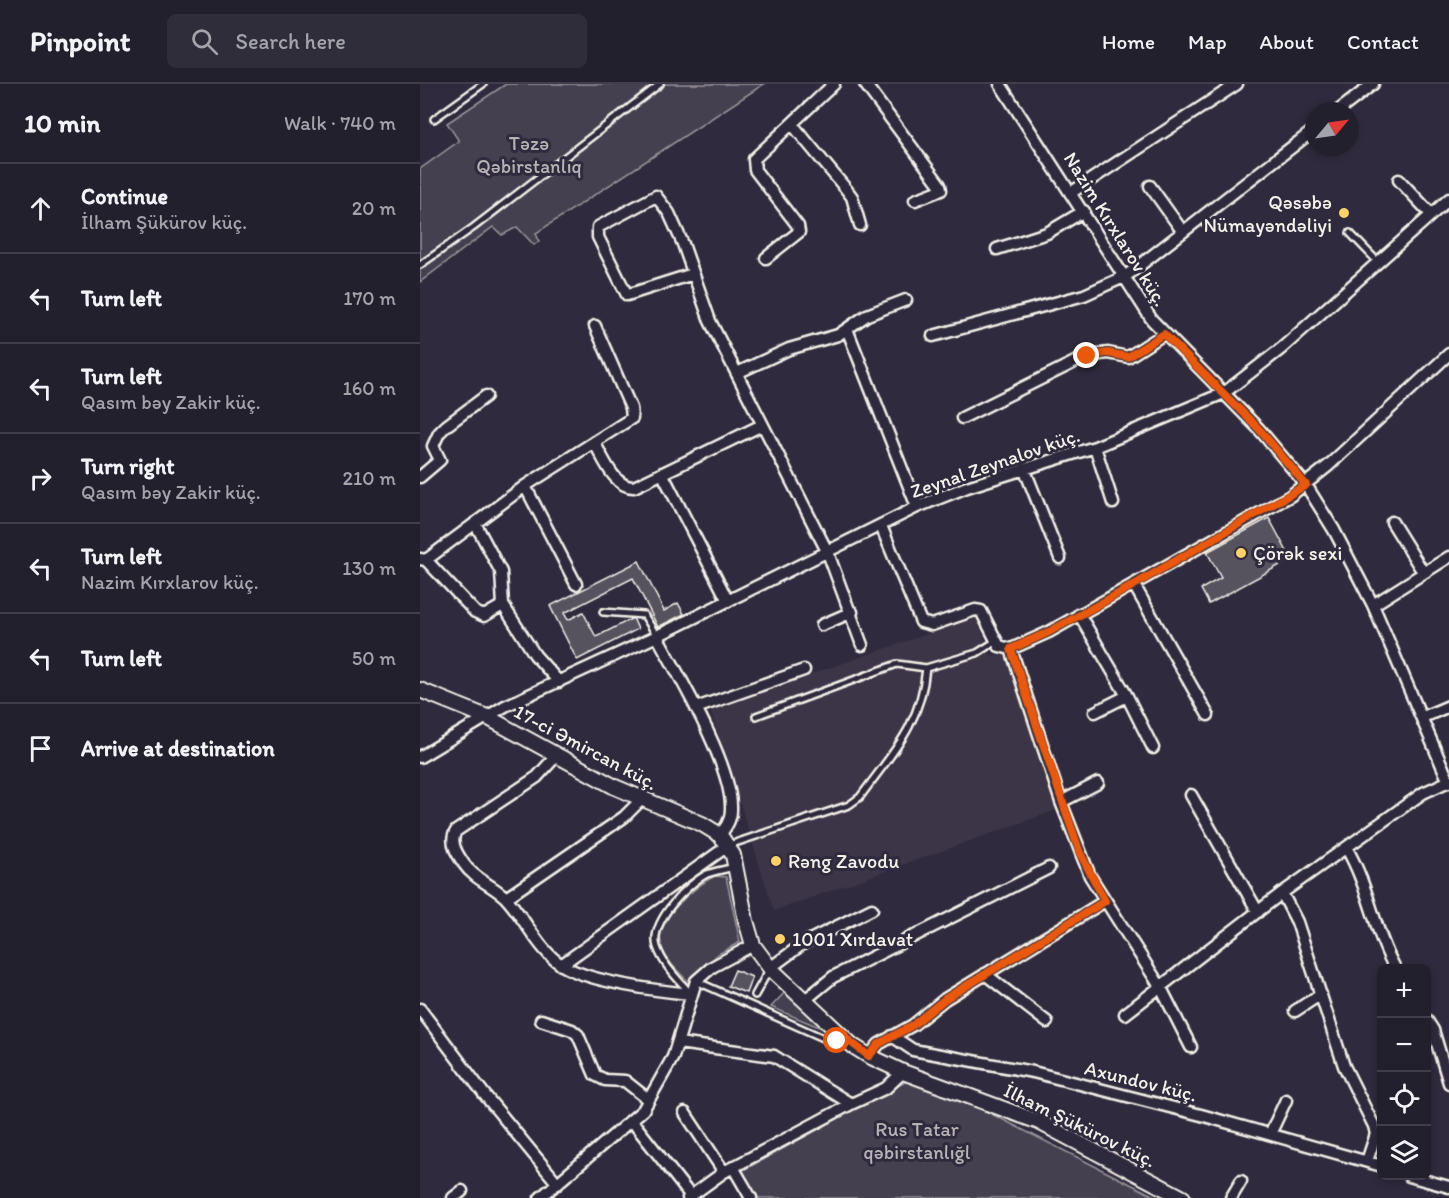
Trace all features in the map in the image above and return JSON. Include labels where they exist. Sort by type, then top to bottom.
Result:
[{"type":"street","points":[[766,258],[797,236],[798,226],[753,164],[754,159],[834,84]]},
{"type":"street","points":[[866,84],[940,186],[941,190],[938,194],[915,200]]},
{"type":"street","name":"Nazim Kırxlarov küç.","points":[[1000,84],[1126,276],[1146,311],[1164,334],[1284,456],[1306,485],[1339,539],[1373,605],[1449,781]]},
{"type":"street","points":[[1071,192],[1237,84]]},
{"type":"street","points":[[1350,102],[1373,84]]},
{"type":"street","points":[[792,124],[852,197],[860,225]]},
{"type":"street","points":[[933,336],[1084,295],[1126,276],[1305,137]]},
{"type":"street","points":[[1399,180],[1431,214]]},
{"type":"street","points":[[1150,186],[1183,232]]},
{"type":"street","points":[[693,274],[627,295],[598,237],[598,227],[656,196],[669,213],[693,274],[710,321],[828,553],[852,612],[862,645]]},
{"type":"street","name":"Zeynal Zeynalov küç.","points":[[420,757],[487,717],[828,553],[917,507],[1024,468],[1095,447],[1224,393],[1282,348],[1449,199]]},
{"type":"street","points":[[997,249],[1047,233],[1084,211]]},
{"type":"street","points":[[738,373],[789,349],[820,341],[848,329],[867,315],[906,300]]},
{"type":"street","points":[[503,605],[484,616],[476,612],[423,560],[525,486],[632,418],[631,408],[595,326]]},
{"type":"street","points":[[848,329],[917,507]]},
{"type":"street","points":[[963,418],[1087,356],[1108,353],[1128,357],[1164,334]]},
{"type":"street","points":[[881,526],[921,622],[932,625],[975,610],[981,611],[999,646],[1011,649],[1049,632],[1134,585],[1306,485],[1449,354]]},
{"type":"street","points":[[420,477],[440,460],[433,446],[439,433],[486,396]]},
{"type":"street","points":[[594,442],[619,482],[626,487],[634,487],[762,425]]},
{"type":"street","points":[[1095,447],[1113,503]]},
{"type":"street","points":[[1024,468],[1060,558]]},
{"type":"street","points":[[662,473],[728,601]]},
{"type":"street","points":[[525,486],[576,584]]},
{"type":"street","points":[[1392,522],[1423,572]]},
{"type":"street","points":[[475,523],[501,572],[503,605],[535,655],[559,682]]},
{"type":"street","points":[[1373,605],[1449,557]]},
{"type":"street","points":[[1134,585],[1208,715]]},
{"type":"street","points":[[822,625],[852,612]]},
{"type":"street","points":[[1079,614],[1127,696],[1153,748]]},
{"type":"street","points":[[561,965],[724,840],[730,819],[729,793],[696,708],[657,636]]},
{"type":"street","points":[[1011,649],[1061,802],[1083,861],[1105,901],[1161,988],[1191,1047]]},
{"type":"street","points":[[696,708],[804,670]]},
{"type":"street","name":"17-ci Əmircan küç.","points":[[420,690],[487,717],[641,800],[702,824],[724,840]]},
{"type":"street","points":[[1095,712],[1127,696]]},
{"type":"street","points":[[1423,717],[1449,706]]},
{"type":"street","points":[[557,756],[537,777],[456,831],[453,844],[465,866],[506,898],[561,965],[621,983],[691,994]]},
{"type":"street","points":[[1125,1014],[1282,893],[1423,793],[1449,781]]},
{"type":"street","points":[[1061,802],[1098,783]]},
{"type":"street","points":[[1191,795],[1258,912]]},
{"type":"street","points":[[506,898],[624,817],[641,800]]},
{"type":"street","name":"İlham Şükürov küç.","points":[[724,840],[736,866],[753,945],[770,968],[844,1037],[869,1056],[903,1072],[1039,1122],[1183,1198]]},
{"type":"street","points":[[1347,849],[1358,868],[1383,947],[1392,964]]},
{"type":"street","points":[[805,1000],[833,977],[1049,868]]},
{"type":"street","points":[[1282,893],[1297,922],[1344,1066],[1376,1134],[1367,1161]]},
{"type":"street","points":[[869,1056],[879,1044],[913,1025],[945,999],[1105,901]]},
{"type":"street","points":[[770,968],[804,943],[872,909]]},
{"type":"street","points":[[540,1198],[632,1121],[649,1100],[678,1043],[696,981],[712,967],[753,945]]},
{"type":"street","points":[[985,974],[1047,1022]]},
{"type":"street","points":[[1295,1011],[1321,994]]},
{"type":"street","points":[[420,1009],[484,1094],[558,1184]]},
{"type":"street","points":[[541,1020],[572,1030],[578,1035],[595,1075],[605,1080],[625,1081],[649,1100]]},
{"type":"street","points":[[1431,1027],[1449,1083]]},
{"type":"street","name":"Axundov küç.","points":[[892,1036],[913,1050],[1032,1072],[1377,1164]]},
{"type":"street","points":[[678,1043],[774,1056],[851,1104]]},
{"type":"street","points":[[632,1121],[689,1196],[729,1169],[851,1104],[886,1088],[903,1072]]},
{"type":"street","points":[[1270,1134],[1286,1100]]},
{"type":"street","points":[[685,1113],[751,1198]]},
{"type":"street","points":[[1231,1198],[1241,1180]]},
{"type":"street","points":[[1424,1180],[1449,1187]]},
{"type":"lane","points":[[434,119],[483,84]]},
{"type":"lane","points":[[420,265],[474,227],[660,84]]},
{"type":"lane","points":[[1350,232],[1378,262]]},
{"type":"lane","points":[[603,612],[644,615],[657,636]]},
{"type":"lane","points":[[756,716],[897,664],[926,668],[977,653],[996,641]]},
{"type":"lane","points":[[724,840],[849,805],[860,797],[913,724],[924,691],[926,668]]},
{"type":"lane","points":[[691,994],[660,955],[655,936],[658,927],[672,905],[692,883],[708,874],[736,866]]},
{"type":"lane","points":[[755,995],[770,968]]},
{"type":"lane","points":[[696,981],[830,1041],[844,1037]]},
{"type":"shaded area","name":"Rəng Zavodu","points":[[976,617],[991,655],[1007,655],[1059,809],[774,911],[710,709]]},
{"type":"green space","name":"Təzə Qəbirstanlıq","points":[[506,84],[764,84],[536,233],[539,241],[534,245],[517,227],[502,235],[493,227],[420,282],[420,169],[459,141],[447,123]]},
{"type":"green space","points":[[715,876],[726,877],[740,942],[718,954],[689,982],[664,953],[661,938],[663,927],[686,896]]},
{"type":"green space","points":[[786,991],[833,1033],[771,1007]]},
{"type":"green space","name":"Rus Tatar qəbirstanlığl","points":[[916,1076],[1158,1198],[756,1198],[740,1172]]},
{"type":"building","points":[[1269,518],[1291,559],[1209,604],[1201,589],[1221,578],[1207,552]]},
{"type":"building","points":[[639,561],[664,611],[678,603],[684,614],[658,627],[633,578],[564,613],[568,620],[583,612],[596,637],[633,618],[638,629],[577,660],[550,606]]},
{"type":"building","points":[[735,970],[752,977],[746,993],[728,986]]},
{"type":"place","name":"Qəsəbə Nümayəndəliyi","points":[[1344,213]]},
{"type":"place","name":"Çörək sexi","points":[[1241,553]]},
{"type":"place","name":"Rəng Zavodu","points":[[776,861]]},
{"type":"place","name":"1001 Xırdavat","points":[[780,939]]},
{"type":"route","points":[[837,1041],[844,1037],[869,1056],[879,1044],[913,1025],[945,999],[1105,901],[1080,853],[1011,649],[1049,632],[1134,585],[1306,485],[1259,429],[1164,334],[1128,357],[1095,352],[1087,356]]}]
